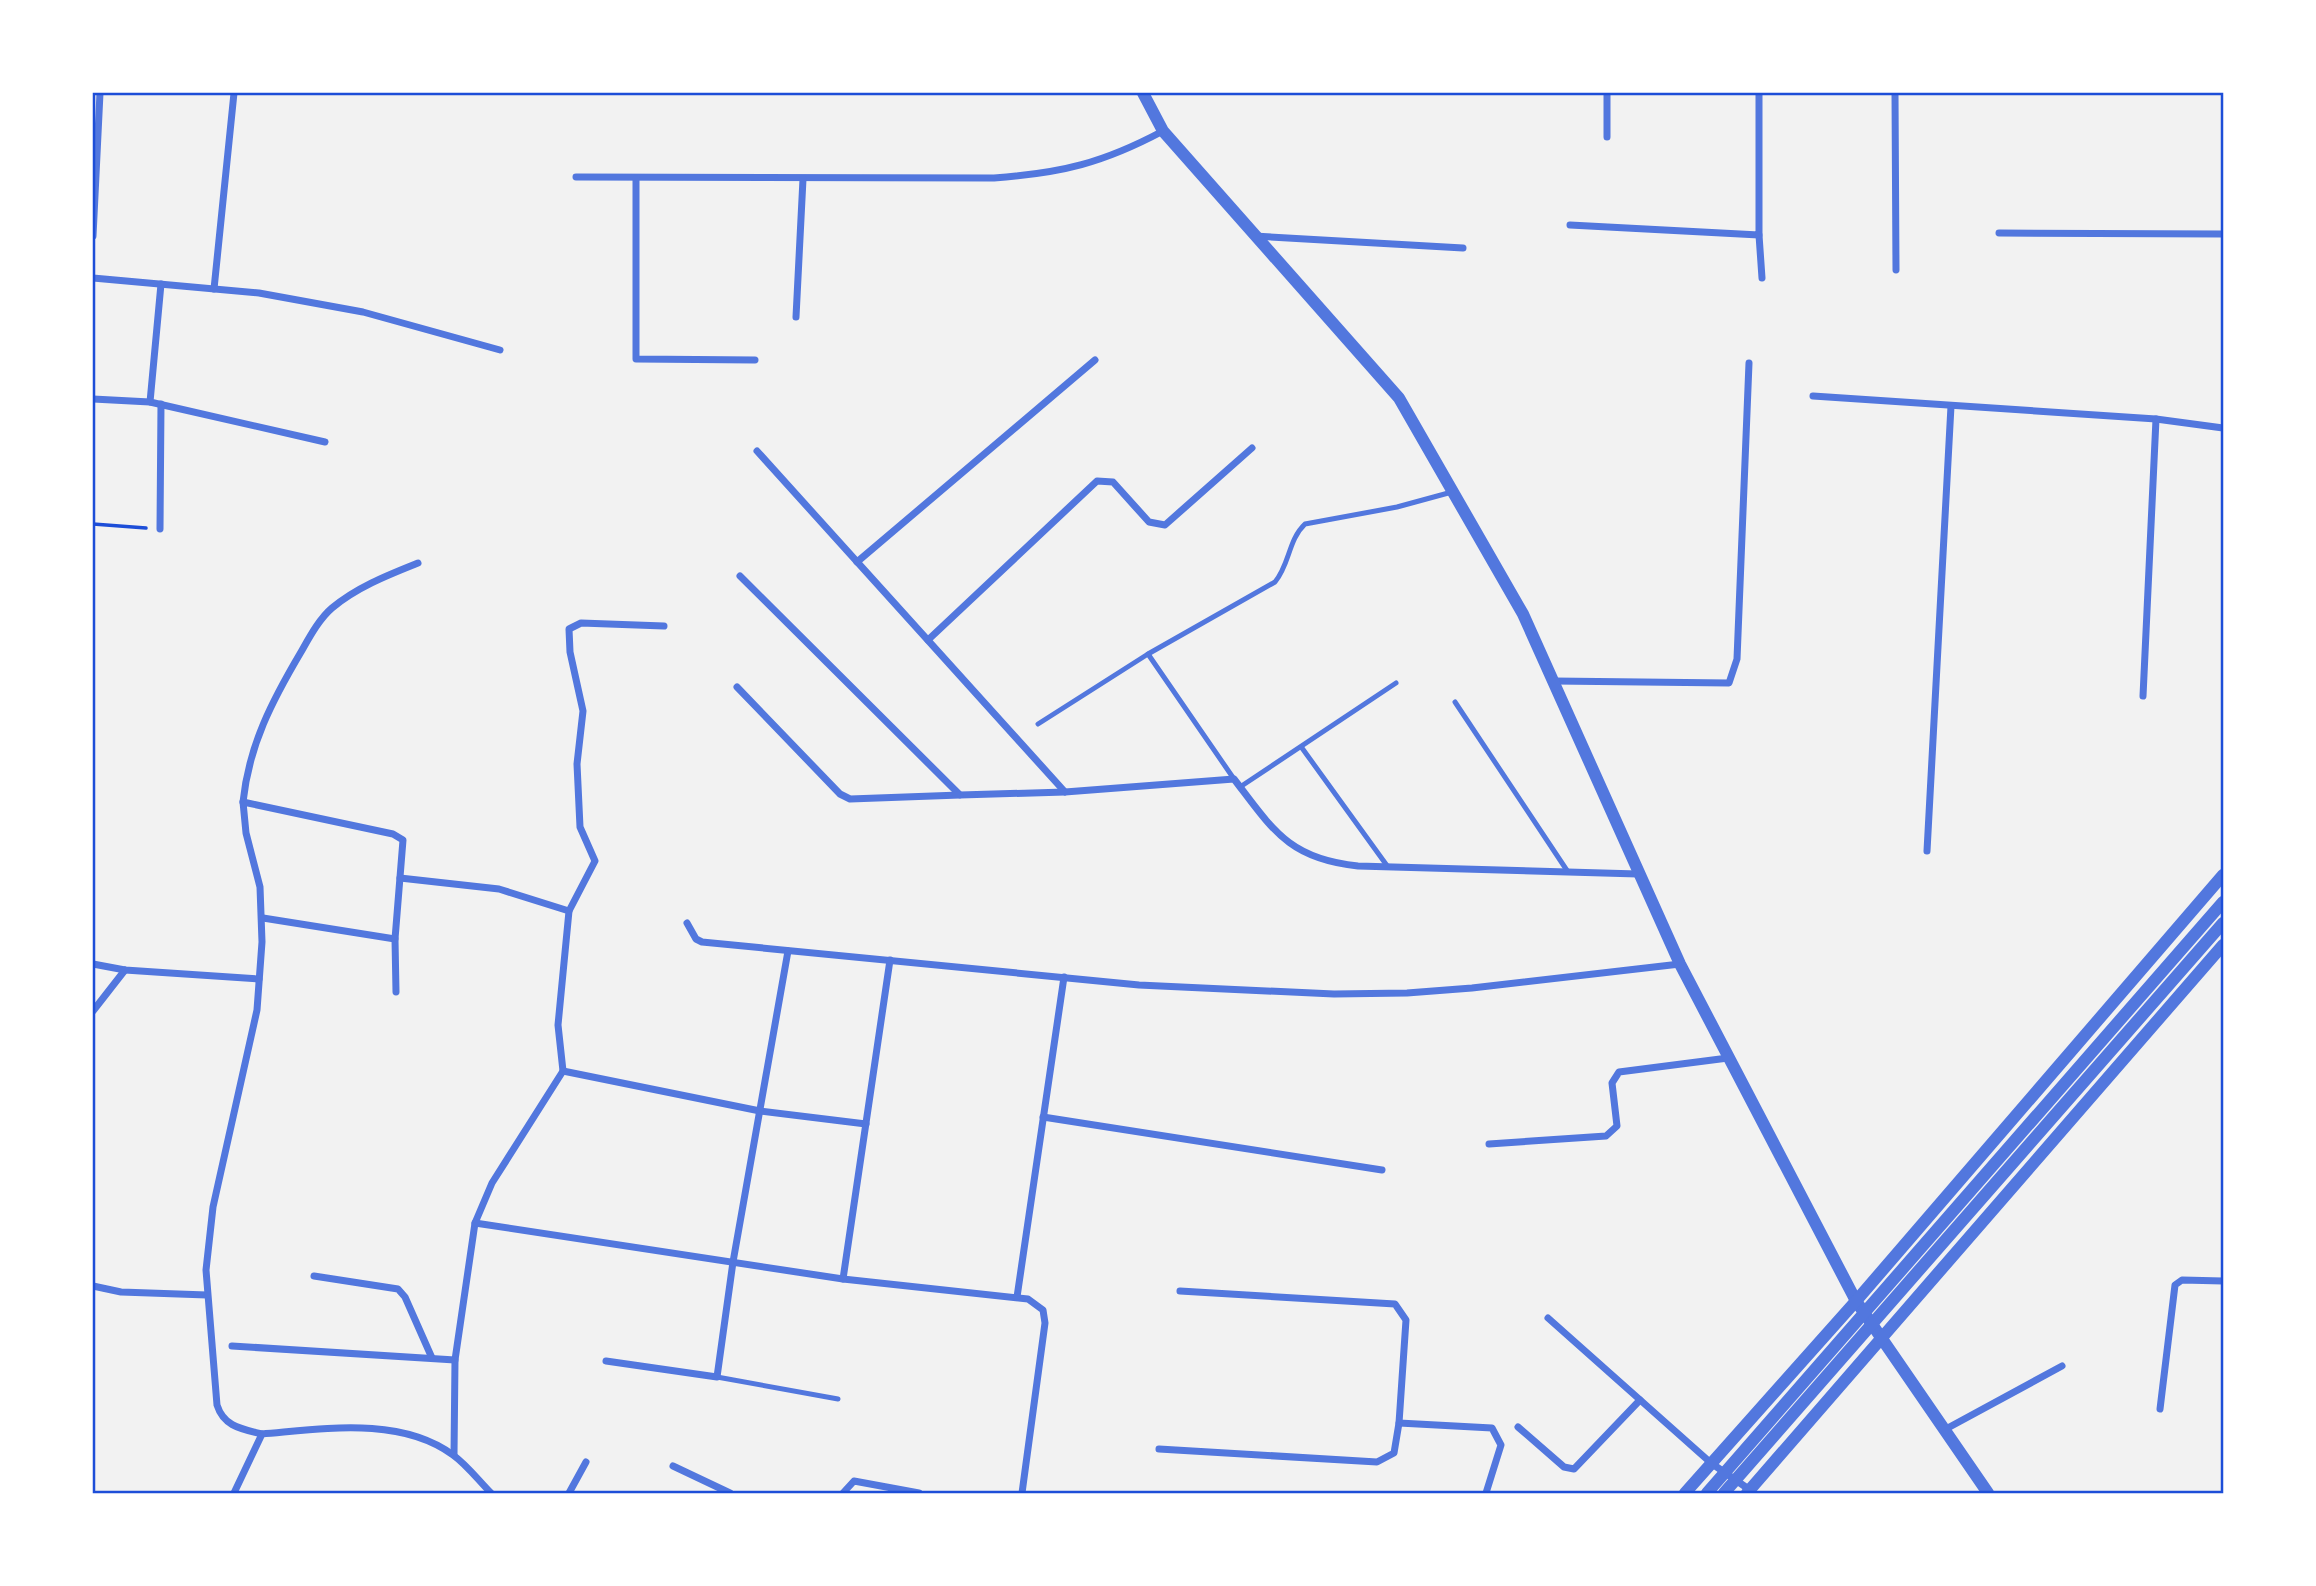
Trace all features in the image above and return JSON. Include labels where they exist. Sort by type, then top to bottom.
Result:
[{"type":"street","points":[[93,236],[95,144],[100,93]]},
{"type":"street","points":[[214,289],[234,93]]},
{"type":"street","points":[[1143,93],[1163,131],[1192,161],[1253,236],[1399,398],[1523,614],[1680,964],[1856,1301],[1880,1340],[1988,1493]]},
{"type":"street","points":[[1607,93],[1607,137]]},
{"type":"street","points":[[1759,93],[1759,235],[1762,278]]},
{"type":"street","points":[[1895,93],[1896,270]]},
{"type":"street","points":[[576,177],[803,179],[1038,175],[1083,166],[1125,152],[1163,131]]},
{"type":"street","points":[[636,178],[636,359],[755,360]]},
{"type":"street","points":[[796,317],[803,179]]},
{"type":"street","points":[[1570,225],[1759,235]]},
{"type":"street","points":[[1999,233],[2223,234]]},
{"type":"street","points":[[1253,236],[1463,248]]},
{"type":"street","points":[[93,278],[259,293],[363,312],[500,350]]},
{"type":"street","points":[[150,402],[161,284]]},
{"type":"street","points":[[857,562],[1095,360]]},
{"type":"street","points":[[1554,681],[1729,683],[1737,659],[1749,363]]},
{"type":"street","points":[[1813,396],[2156,419],[2223,428]]},
{"type":"street","points":[[93,398],[161,404],[325,442]]},
{"type":"street","points":[[160,529],[161,404]]},
{"type":"street","points":[[1927,851],[1951,405]]},
{"type":"street","points":[[2143,696],[2156,419]]},
{"type":"street","points":[[928,640],[1097,481],[1113,482],[1149,522],[1165,525],[1252,448]]},
{"type":"street","points":[[757,451],[1065,792]]},
{"type":"street","points":[[418,563],[350,595],[330,610],[275,696],[258,733],[247,767],[243,802],[263,918],[257,1010],[213,1206],[206,1269],[207,1295],[217,1405],[221,1417],[235,1427],[262,1434],[344,1427],[426,1439],[454,1455],[491,1493]]},
{"type":"street","points":[[740,576],[960,795]]},
{"type":"street","points":[[454,1455],[455,1360],[475,1223],[492,1183],[563,1071],[558,1025],[569,911],[595,861],[580,827],[577,764],[583,712],[570,652],[569,629],[581,623],[664,626]]},
{"type":"street","points":[[737,687],[839,794],[850,799],[1065,792],[1234,779],[1277,833],[1315,859],[1388,867],[1639,874]]},
{"type":"street","points":[[243,802],[398,836],[404,847],[396,939],[396,992]]},
{"type":"street","points":[[1685,1493],[1856,1301],[2223,875]]},
{"type":"street","points":[[400,878],[499,890],[569,911]]},
{"type":"street","points":[[1707,1493],[2223,902]]},
{"type":"street","points":[[263,918],[396,939]]},
{"type":"street","points":[[687,923],[696,939],[702,942],[1153,985],[1334,993],[1407,993],[1680,964]]},
{"type":"street","points":[[1724,1493],[2223,923]]},
{"type":"street","points":[[1548,1318],[1711,1463],[1748,1492],[2223,945]]},
{"type":"street","points":[[606,1361],[717,1377],[733,1262],[788,951]]},
{"type":"street","points":[[843,1279],[890,960]]},
{"type":"street","points":[[93,964],[125,970],[259,979]]},
{"type":"street","points":[[93,1011],[125,970]]},
{"type":"street","points":[[1017,1297],[1064,977]]},
{"type":"street","points":[[1489,1144],[1606,1136],[1617,1126],[1612,1083],[1619,1072],[1728,1058]]},
{"type":"street","points":[[563,1071],[760,1111],[866,1124]]},
{"type":"street","points":[[1043,1117],[1382,1170]]},
{"type":"street","points":[[1995,1138],[2031,1169]]},
{"type":"street","points":[[1934,1209],[1969,1239]]},
{"type":"street","points":[[475,1223],[843,1279],[1017,1297],[1036,1302],[1043,1310],[1045,1323],[1022,1493]]},
{"type":"street","points":[[314,1276],[398,1289],[405,1297],[432,1358]]},
{"type":"street","points":[[2160,1409],[2175,1285],[2182,1280],[2223,1281]]},
{"type":"street","points":[[93,1288],[155,1295],[207,1295]]},
{"type":"street","points":[[1159,1449],[1377,1462],[1394,1452],[1399,1423],[1406,1320],[1395,1304],[1180,1291]]},
{"type":"street","points":[[232,1346],[455,1360]]},
{"type":"street","points":[[1944,1430],[2062,1366]]},
{"type":"street","points":[[1518,1427],[1564,1467],[1574,1469],[1640,1400]]},
{"type":"street","points":[[1399,1423],[1492,1428],[1501,1445],[1486,1493]]},
{"type":"street","points":[[235,1493],[262,1434]]},
{"type":"street","points":[[569,1493],[586,1462]]},
{"type":"street","points":[[673,1466],[730,1493]]},
{"type":"street","points":[[843,1493],[854,1481],[919,1493]]},
{"type":"lane","points":[[1038,724],[1148,654],[1275,582],[1286,565],[1297,532],[1305,524],[1397,508],[1452,492]]},
{"type":"lane","points":[[1148,654],[1234,779]]},
{"type":"lane","points":[[1240,787],[1396,683]]},
{"type":"lane","points":[[1455,702],[1567,872]]},
{"type":"lane","points":[[1301,748],[1388,867]]},
{"type":"lane","points":[[717,1377],[838,1399]]},
{"type":"path","points":[[93,524],[160,529]]}]
